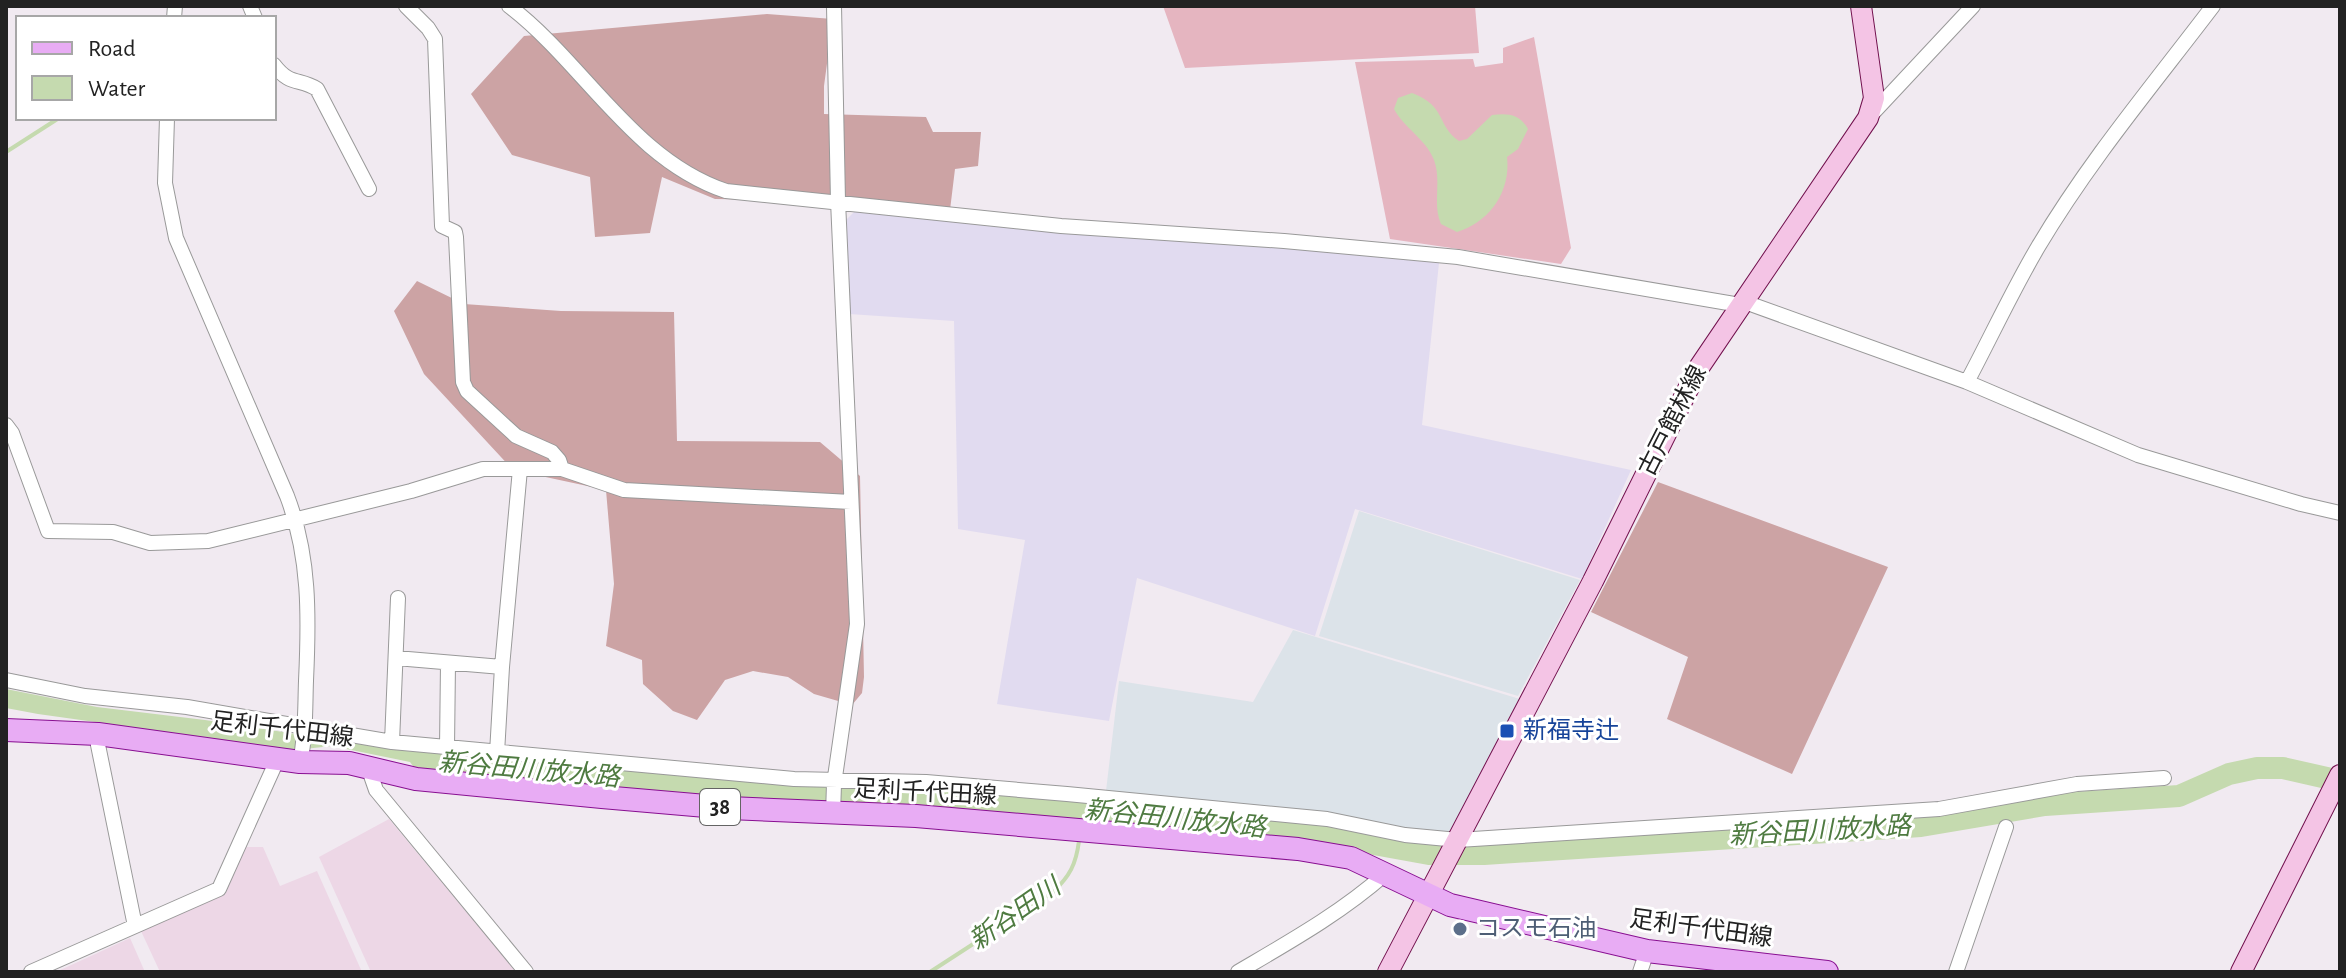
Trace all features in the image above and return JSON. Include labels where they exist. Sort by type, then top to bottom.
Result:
[{"type":"main road","name":"古戸館林線","points":[[1428,896],[1593,581],[1681,401],[1741,303],[1868,118],[1874,98],[1861,6]]},
{"type":"main road","name":"足利千代田線","points":[[6,730],[98,734],[349,763],[416,779],[618,798],[833,809],[1298,849],[1351,858],[1450,905],[1644,962],[1827,972]]},
{"type":"main road","points":[[2241,972],[2336,783]]},
{"type":"main road","points":[[1388,972],[1428,896]]},
{"type":"street","points":[[406,6],[435,39],[442,226],[455,232],[456,237],[463,382],[467,391],[516,436],[552,452],[562,469]]},
{"type":"street","points":[[509,6],[535,25],[574,70],[663,158],[700,183],[726,191],[1061,226],[1284,241],[1458,257],[1741,303],[1967,382],[2138,455],[2340,513]]},
{"type":"street","points":[[833,809],[834,782],[857,624],[838,201],[834,6]]},
{"type":"street","points":[[1868,118],[1973,6]]},
{"type":"street","points":[[1967,382],[2019,281],[2059,214],[2136,104],[2213,6]]},
{"type":"street","points":[[276,67],[290,81],[317,89],[369,189]]},
{"type":"street","points":[[31,972],[219,889],[305,732],[309,606],[297,520],[176,238],[165,183],[167,120]]},
{"type":"street","points":[[6,425],[12,433],[48,531],[113,532],[150,543],[189,543],[233,537],[483,469],[562,469],[624,490],[851,502]]},
{"type":"street","points":[[497,753],[520,469]]},
{"type":"street","points":[[392,742],[398,598]]},
{"type":"street","points":[[396,658],[502,667]]},
{"type":"street","points":[[447,748],[448,663]]},
{"type":"street","points":[[6,680],[85,696],[176,705],[305,732],[392,742],[794,779],[926,782],[1174,804],[1327,819],[1457,842],[1939,809],[2077,784],[2164,778]]},
{"type":"street","points":[[98,734],[135,926]]},
{"type":"street","points":[[368,767],[376,790],[389,807],[526,972]]},
{"type":"street","points":[[1956,972],[2006,827]]},
{"type":"street","points":[[1238,972],[1310,930],[1364,893],[1385,874]]},
{"type":"shaded area","points":[[1163,6],[1475,6],[1479,53],[1185,68]]},
{"type":"shaded area","points":[[767,14],[833,19],[824,86],[824,114],[926,117],[933,132],[981,132],[978,166],[955,169],[950,210],[857,201],[715,199],[662,177],[650,233],[595,237],[590,177],[512,155],[471,94],[524,36]]},
{"type":"shaded area","points":[[1534,37],[1571,248],[1561,264],[1390,239],[1355,62],[1473,59],[1475,67],[1503,63],[1503,48]]},
{"type":"shaded area","points":[[859,207],[1439,263],[1422,425],[1631,470],[1582,579],[1355,509],[1315,636],[1137,578],[1109,721],[997,704],[1025,540],[958,529],[954,321],[849,314],[845,221]]},
{"type":"shaded area","points":[[417,281],[464,304],[561,311],[674,312],[677,441],[820,442],[860,476],[864,677],[862,693],[852,705],[814,694],[788,677],[753,671],[725,680],[697,720],[673,711],[643,684],[642,660],[606,646],[614,584],[606,490],[513,470],[424,374],[394,311]]},
{"type":"shaded area","points":[[1658,482],[1888,567],[1792,774],[1667,719],[1688,657],[1591,612]]},
{"type":"shaded area","points":[[1359,511],[1580,580],[1518,696],[1319,636]]},
{"type":"shaded area","points":[[1293,630],[1523,700],[1450,835],[1106,791],[1119,681],[1253,702]]},
{"type":"shaded area","points":[[389,819],[516,972],[371,972],[319,857]]},
{"type":"shaded area","points":[[244,847],[263,847],[280,886],[317,871],[362,972],[160,972],[141,931],[222,894]]},
{"type":"shaded area","points":[[130,938],[145,972],[56,972]]},
{"type":"water","points":[[1412,93],[1431,104],[1459,141],[1467,139],[1492,115],[1513,116],[1528,129],[1518,149],[1507,157],[1506,182],[1496,204],[1479,221],[1457,232],[1441,224],[1438,216],[1434,160],[1394,109],[1398,98]]},
{"type":"water","points":[[6,689],[97,707],[406,751],[467,755],[463,774],[416,770],[410,762],[332,746],[295,750],[6,708]]},
{"type":"waterway","points":[[6,152],[56,120]]},
{"type":"waterway","name":"新谷田川放水路","points":[[436,762],[845,797],[1037,805],[1313,833],[1429,854],[1484,854],[1921,826],[2045,805],[2179,796],[2229,774],[2257,768],[2283,768],[2340,781]]},
{"type":"waterway","name":"新谷田川","points":[[930,972],[1053,892],[1071,869],[1079,841]]},
{"type":"place","name":"新福寺辻","points":[[1507,731]]},
{"type":"place","name":"コスモ石油","points":[[1460,929]]}]
